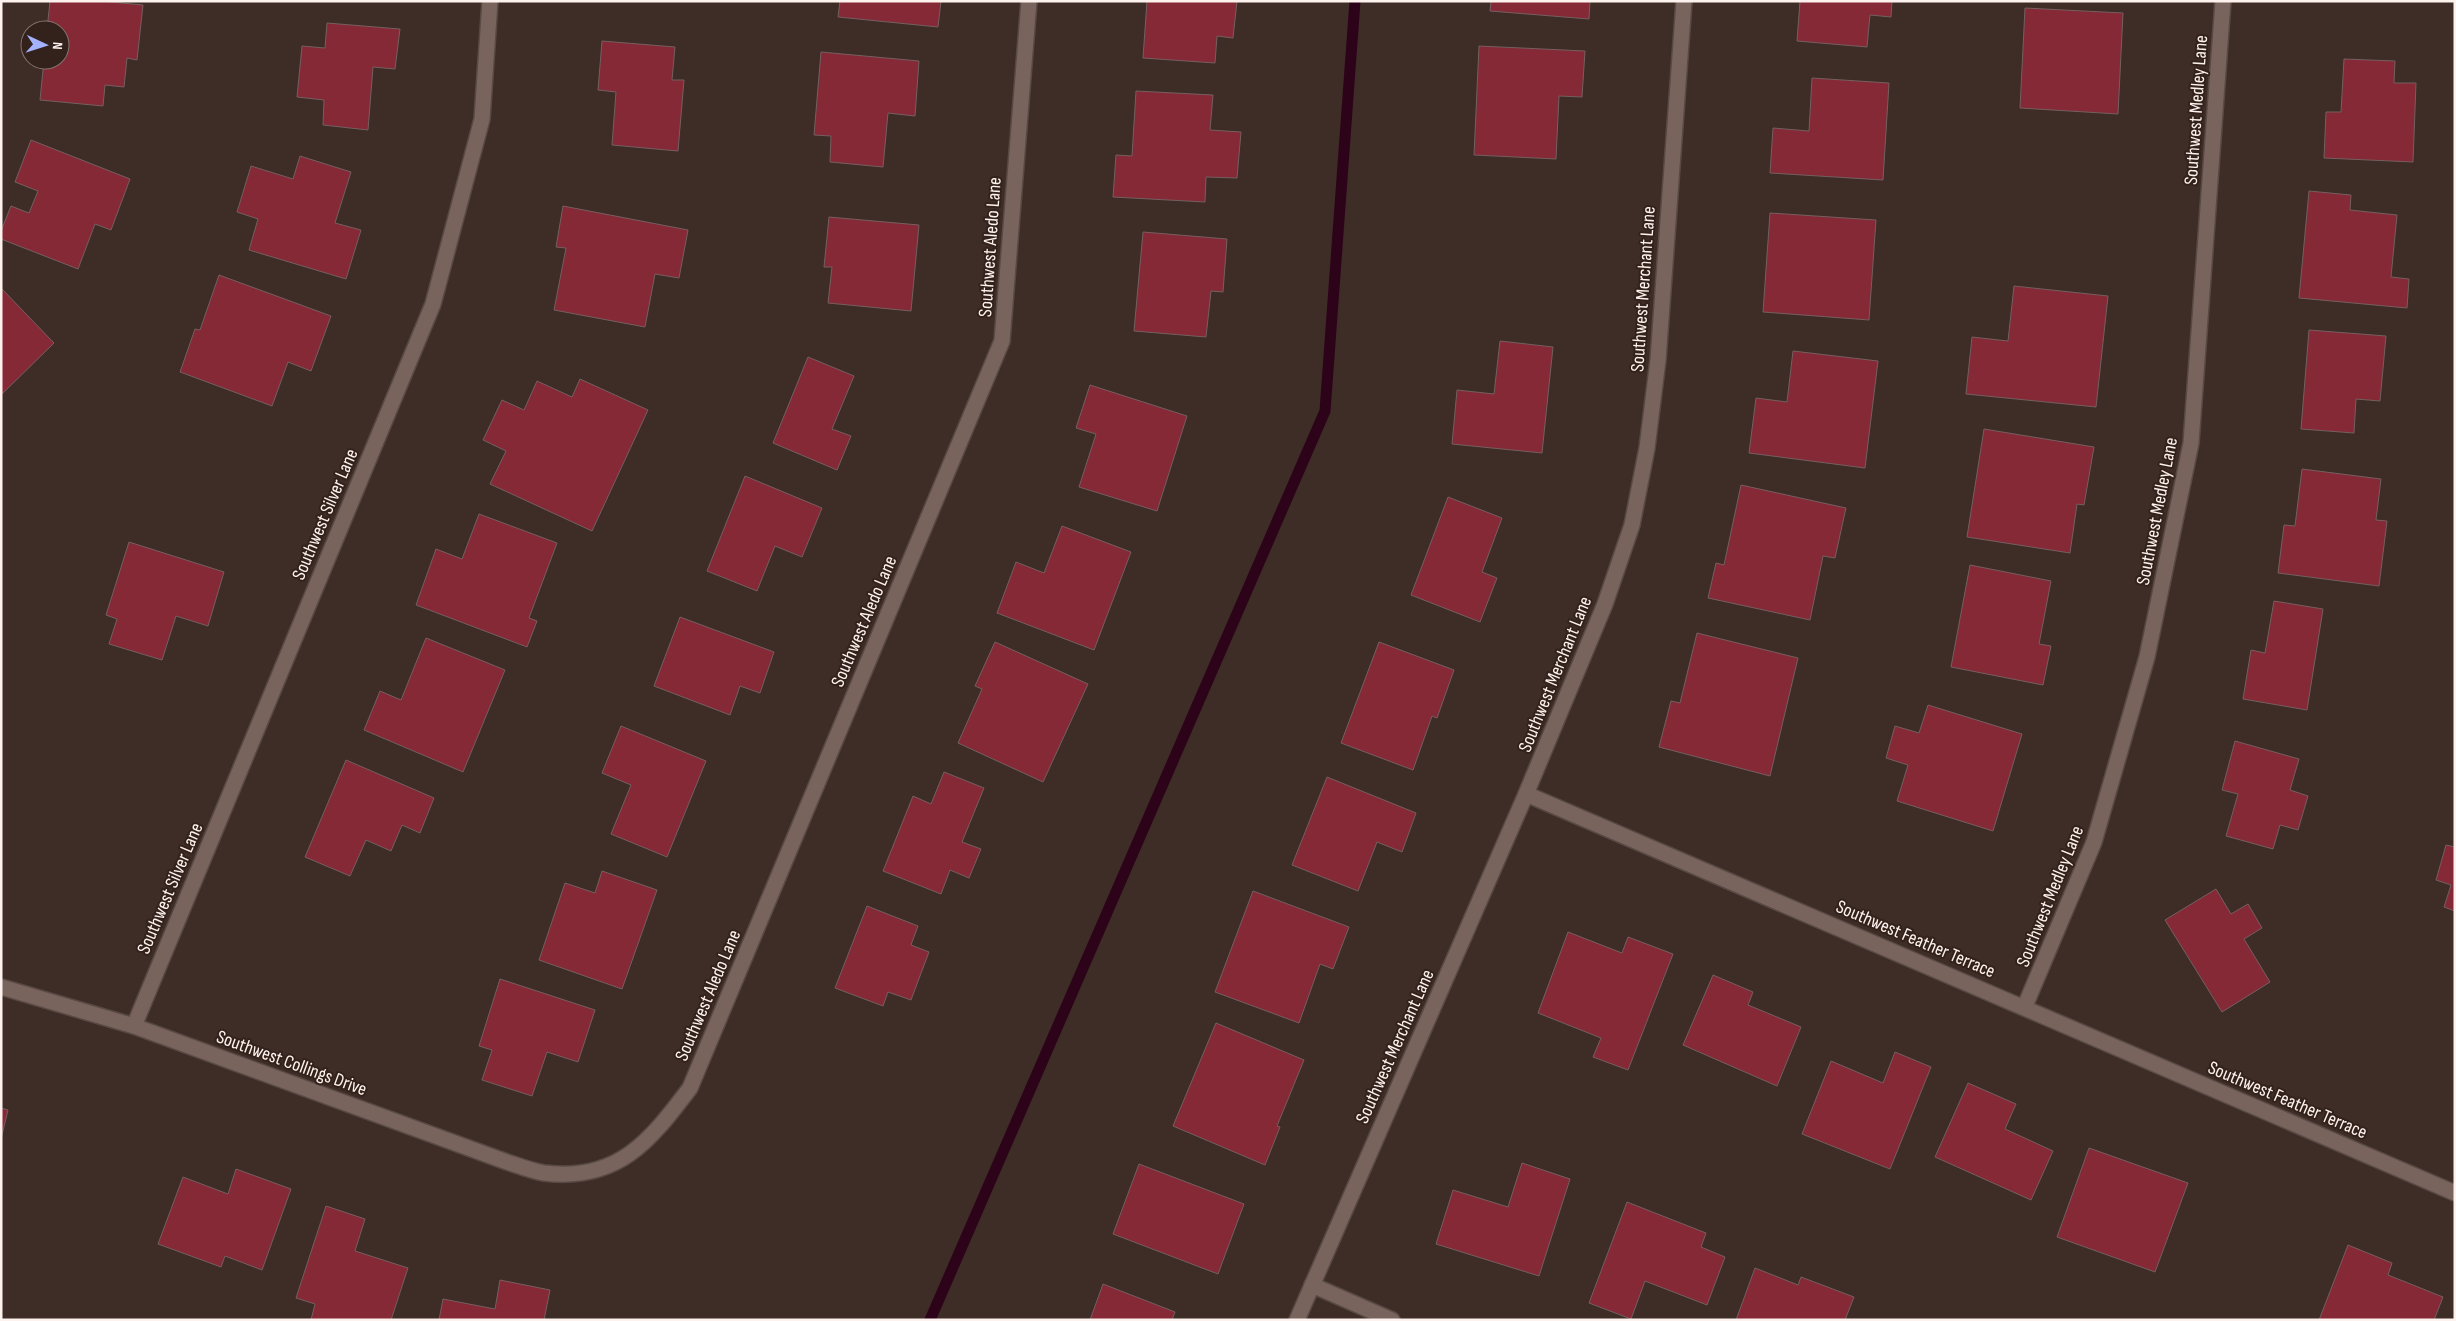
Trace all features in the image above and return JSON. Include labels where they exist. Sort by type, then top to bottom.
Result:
[{"type":"street","name":"Southwest Silver Lane","points":[[134,1026],[433,304],[482,120],[490,1]]},
{"type":"street","name":"Southwest Aledo Lane","points":[[568,1175],[594,1170],[623,1160],[645,1143],[690,1088],[1002,340],[1028,1]]},
{"type":"street","name":"Southwest Merchant Lane","points":[[1297,1320],[1526,794],[1605,604],[1632,525],[1643,468],[1658,360],[1684,1]]},
{"type":"street","name":"Southwest Medley Lane","points":[[2025,1006],[2096,832],[2147,657],[2191,443],[2223,1]]},
{"type":"street","name":"Southwest Feather Terrace","points":[[1526,794],[2025,1006],[2455,1193]]},
{"type":"street","name":"Southwest Collings Drive","points":[[1,987],[134,1026],[507,1162],[542,1173],[568,1175]]},
{"type":"street","points":[[1312,1285],[1392,1320]]},
{"type":"building","points":[[50,1],[100,1],[143,5],[137,60],[127,58],[124,87],[105,85],[103,106],[40,100],[43,70],[70,70],[70,20],[48,20]]},
{"type":"building","points":[[840,1],[941,1],[938,27],[838,17]]},
{"type":"building","points":[[1147,1],[1237,1],[1233,38],[1217,36],[1215,63],[1143,58]]},
{"type":"building","points":[[1491,1],[1590,1],[1589,19],[1490,11]]},
{"type":"building","points":[[1800,1],[1892,1],[1891,17],[1870,15],[1867,47],[1797,41]]},
{"type":"building","points":[[2025,8],[2123,13],[2118,114],[2020,108]]},
{"type":"building","points":[[327,23],[400,29],[395,69],[373,67],[368,130],[323,125],[324,100],[297,97],[302,46],[325,48]]},
{"type":"building","points":[[602,41],[675,47],[672,80],[684,80],[678,151],[612,145],[616,92],[598,90]]},
{"type":"building","points":[[1479,46],[1585,51],[1582,97],[1559,96],[1556,159],[1474,155]]},
{"type":"building","points":[[821,52],[919,61],[915,116],[888,113],[883,167],[830,162],[831,136],[814,135]]},
{"type":"building","points":[[2344,59],[2395,61],[2394,83],[2416,83],[2413,162],[2324,158],[2326,112],[2341,112]]},
{"type":"building","points":[[1812,78],[1889,83],[1883,180],[1770,173],[1773,128],[1809,131]]},
{"type":"building","points":[[1136,91],[1213,95],[1210,130],[1241,132],[1237,178],[1206,177],[1205,202],[1113,197],[1116,155],[1132,156]]},
{"type":"building","points":[[31,140],[130,179],[111,230],[95,224],[78,269],[1,239],[1,231],[11,206],[29,213],[38,191],[15,182]]},
{"type":"building","points":[[300,156],[351,172],[335,223],[361,230],[346,279],[249,250],[258,219],[237,212],[251,166],[293,179]]},
{"type":"building","points":[[2309,191],[2351,195],[2350,210],[2397,215],[2391,277],[2409,279],[2407,308],[2299,298]]},
{"type":"building","points":[[563,206],[688,230],[679,278],[655,274],[645,327],[554,310],[566,248],[556,247]]},
{"type":"building","points":[[1770,213],[1876,220],[1869,320],[1763,312]]},
{"type":"building","points":[[829,217],[919,225],[911,311],[828,303],[832,267],[824,267]]},
{"type":"building","points":[[1143,232],[1227,239],[1223,292],[1211,291],[1206,337],[1134,331]]},
{"type":"building","points":[[219,275],[331,316],[311,371],[288,362],[272,406],[180,372],[195,329],[200,330]]},
{"type":"building","points":[[2014,286],[2108,296],[2096,407],[1966,394],[1972,337],[2008,341]]},
{"type":"building","points":[[1,288],[54,343],[1,395]]},
{"type":"building","points":[[2309,330],[2386,336],[2380,401],[2356,399],[2354,433],[2301,429]]},
{"type":"building","points":[[1500,341],[1553,347],[1542,453],[1452,444],[1457,390],[1494,394]]},
{"type":"building","points":[[1793,351],[1878,361],[1865,468],[1749,453],[1756,398],[1787,402]]},
{"type":"building","points":[[808,357],[854,376],[832,429],[851,436],[837,470],[773,443]]},
{"type":"building","points":[[580,379],[648,410],[592,531],[490,484],[506,451],[483,440],[502,400],[524,410],[537,381],[572,397]]},
{"type":"building","points":[[1090,385],[1187,416],[1157,511],[1079,487],[1096,434],[1076,428]]},
{"type":"building","points":[[1984,429],[2094,447],[2084,505],[2077,504],[2070,553],[1967,537]]},
{"type":"building","points":[[2302,469],[2381,479],[2376,520],[2387,521],[2379,586],[2278,573],[2284,525],[2295,526]]},
{"type":"building","points":[[745,476],[822,508],[802,557],[775,546],[757,591],[707,571]]},
{"type":"building","points":[[1741,485],[1846,508],[1835,558],[1823,556],[1810,620],[1708,598],[1716,563],[1724,565]]},
{"type":"building","points":[[1448,497],[1502,518],[1482,572],[1497,578],[1480,622],[1411,595]]},
{"type":"building","points":[[479,514],[557,543],[529,618],[537,621],[527,647],[416,605],[436,549],[462,559]]},
{"type":"building","points":[[1062,526],[1131,552],[1094,650],[997,613],[1016,562],[1044,573]]},
{"type":"building","points":[[129,542],[224,572],[208,626],[176,616],[162,660],[109,644],[117,619],[106,615]]},
{"type":"building","points":[[1970,565],[2051,581],[2039,644],[2051,646],[2043,685],[1951,667]]},
{"type":"building","points":[[2274,601],[2323,609],[2307,710],[2243,699],[2251,650],[2265,653]]},
{"type":"building","points":[[680,617],[774,652],[760,693],[740,686],[730,715],[654,686]]},
{"type":"building","points":[[1697,633],[1798,658],[1770,776],[1659,747],[1671,701],[1680,703]]},
{"type":"building","points":[[426,638],[505,670],[463,772],[364,730],[380,691],[401,700]]},
{"type":"building","points":[[995,642],[1088,684],[1043,782],[958,743],[982,689],[975,686]]},
{"type":"building","points":[[1379,642],[1454,670],[1437,718],[1432,716],[1413,770],[1341,743]]},
{"type":"building","points":[[1928,705],[2022,734],[1993,831],[1897,801],[1908,765],[1886,758],[1895,726],[1919,733]]},
{"type":"building","points":[[621,726],[706,761],[667,857],[611,834],[631,785],[602,773]]},
{"type":"building","points":[[2235,741],[2299,759],[2290,790],[2308,796],[2298,830],[2280,825],[2273,849],[2226,836],[2238,794],[2222,790]]},
{"type":"building","points":[[346,760],[434,798],[420,833],[402,825],[391,851],[366,840],[350,876],[305,857]]},
{"type":"building","points":[[944,772],[984,788],[962,842],[981,849],[969,878],[950,870],[941,894],[883,871],[913,796],[931,804]]},
{"type":"building","points":[[1327,777],[1416,813],[1402,852],[1377,842],[1358,891],[1292,865]]},
{"type":"building","points":[[2446,845],[2455,847],[2455,911],[2444,907],[2451,885],[2436,880]]},
{"type":"building","points":[[602,871],[657,890],[622,989],[539,960],[565,883],[595,893]]},
{"type":"building","points":[[2216,889],[2231,914],[2248,904],[2262,928],[2244,939],[2270,982],[2222,1012],[2165,920]]},
{"type":"building","points":[[1253,891],[1349,927],[1333,969],[1320,964],[1299,1023],[1215,992]]},
{"type":"building","points":[[867,906],[918,926],[911,945],[929,952],[911,1000],[888,992],[883,1006],[835,988]]},
{"type":"building","points":[[1568,932],[1622,953],[1628,937],[1673,954],[1628,1070],[1593,1057],[1601,1038],[1538,1013]]},
{"type":"building","points":[[1713,975],[1753,992],[1748,1005],[1801,1027],[1777,1086],[1683,1045]]},
{"type":"building","points":[[500,979],[595,1010],[578,1062],[547,1052],[532,1096],[482,1080],[492,1050],[479,1046]]},
{"type":"building","points":[[1216,1023],[1304,1060],[1277,1126],[1280,1127],[1265,1165],[1173,1126]]},
{"type":"building","points":[[1895,1052],[1931,1067],[1890,1169],[1802,1134],[1831,1061],[1883,1083]]},
{"type":"building","points":[[1968,1083],[2016,1104],[2005,1129],[2053,1151],[2031,1200],[1935,1157]]},
{"type":"building","points":[[1,1108],[8,1110],[1,1139]]},
{"type":"building","points":[[2089,1148],[2188,1183],[2155,1272],[2057,1237]]},
{"type":"building","points":[[1522,1163],[1570,1179],[1539,1276],[1436,1244],[1453,1190],[1508,1207]]},
{"type":"building","points":[[1139,1164],[1244,1204],[1218,1274],[1113,1234]]},
{"type":"building","points":[[236,1169],[291,1189],[262,1270],[225,1256],[221,1267],[158,1244],[183,1177],[228,1194]]},
{"type":"building","points":[[1627,1202],[1706,1233],[1701,1247],[1725,1257],[1707,1305],[1645,1281],[1631,1319],[1589,1303]]},
{"type":"building","points":[[326,1206],[365,1219],[355,1251],[408,1268],[391,1320],[311,1320],[315,1304],[296,1298]]},
{"type":"building","points":[[2348,1245],[2392,1263],[2388,1275],[2443,1297],[2434,1320],[2319,1320]]},
{"type":"building","points":[[1755,1268],[1798,1285],[1801,1277],[1854,1297],[1845,1320],[1736,1320]]},
{"type":"building","points":[[500,1280],[550,1290],[544,1320],[439,1320],[443,1299],[495,1309]]},
{"type":"building","points":[[1103,1284],[1175,1312],[1172,1320],[1090,1320]]},
{"type":"waterway","points":[[930,1320],[1325,411],[1355,1]]}]
